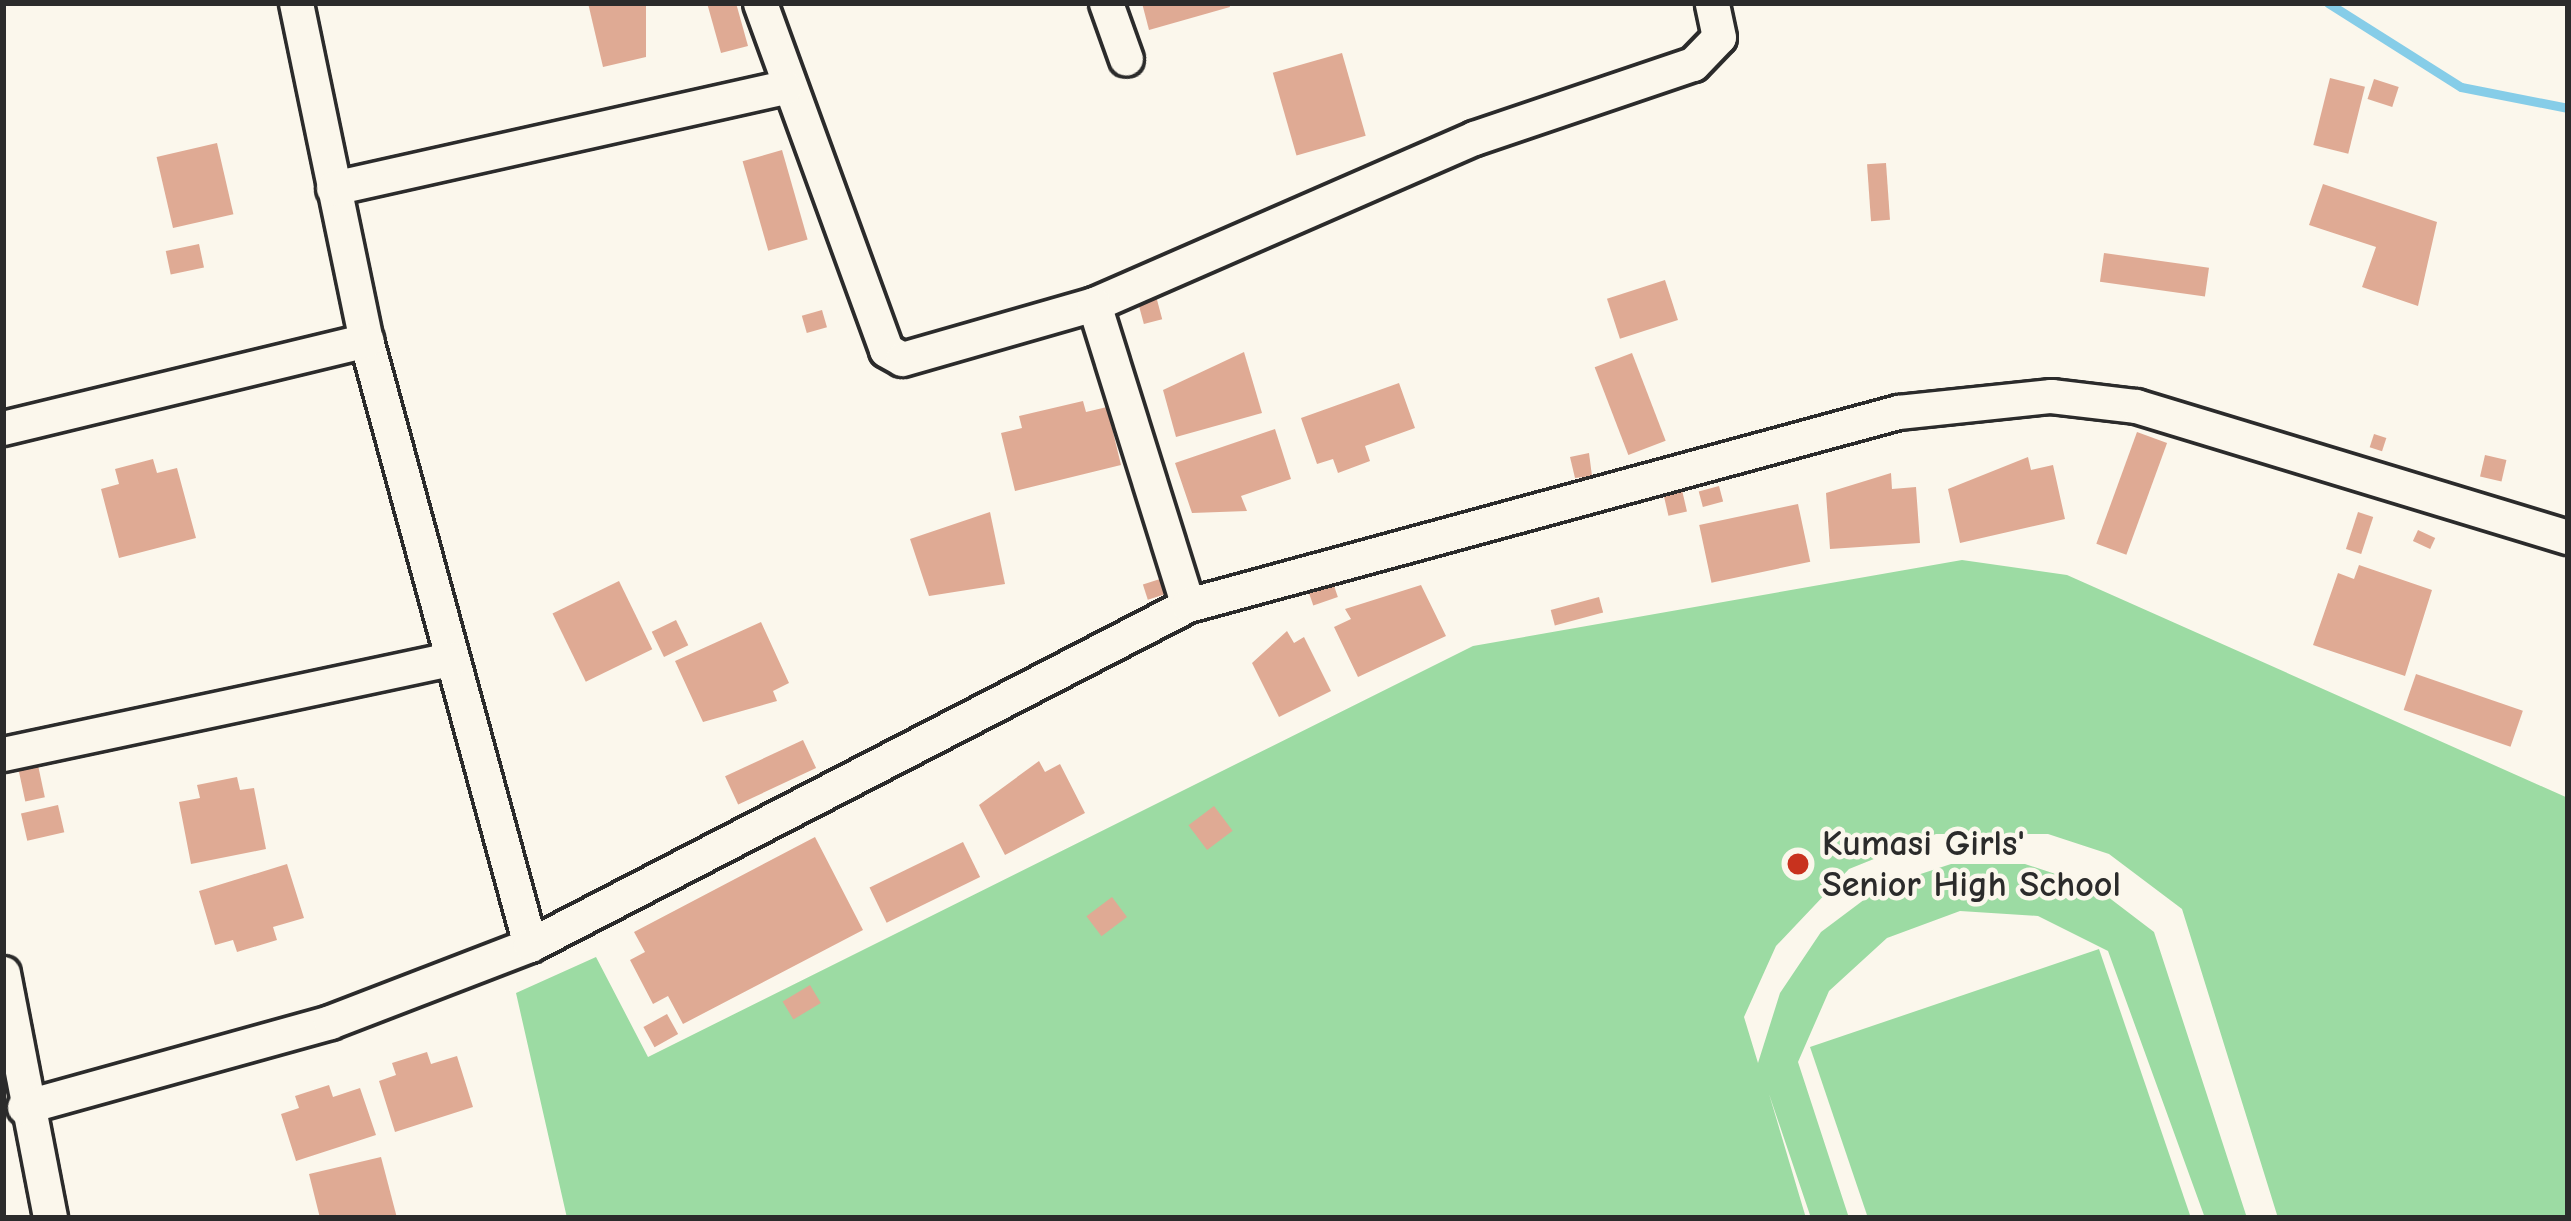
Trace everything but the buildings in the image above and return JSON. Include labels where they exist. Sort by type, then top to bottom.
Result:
[{"type":"street","points":[[296,3],[366,340],[530,945]]},
{"type":"street","points":[[760,3],[785,87],[892,356],[1094,304],[1474,138],[1693,64],[1719,38],[1712,3]]},
{"type":"street","points":[[1106,3],[1126,58]]},
{"type":"street","points":[[333,188],[785,87]]},
{"type":"street","points":[[1094,304],[1188,604]]},
{"type":"street","points":[[3,428],[366,340]]},
{"type":"street","points":[[24,1108],[330,1022],[530,945],[1188,604],[1898,412],[2012,398],[2136,406],[2568,537]]},
{"type":"street","points":[[3,754],[451,658]]},
{"type":"street","points":[[5,993],[24,1108],[50,1218]]},
{"type":"green space","name":"Kumasi Girls' Senior High School","points":[[1962,560],[2067,575],[2568,798],[2568,1218],[2278,1218],[2182,909],[2109,854],[2048,834],[1936,834],[1849,869],[1776,946],[1744,1017],[1758,1063],[1780,993],[1821,932],[1881,887],[1951,864],[2025,864],[2095,887],[2154,932],[2247,1218],[2205,1218],[2108,951],[2038,916],[1960,911],[1887,938],[1829,991],[1798,1062],[1849,1218],[1811,1218],[1769,1094],[1806,1218],[567,1218],[516,993],[596,957],[648,1057],[1473,646]]},
{"type":"green space","points":[[2099,949],[2191,1218],[1868,1218],[1810,1047]]},
{"type":"waterway","points":[[2328,3],[2461,87],[2568,108]]},
{"type":"place","name":"Kumasi Girls' Senior High School","points":[[1798,864]]}]
